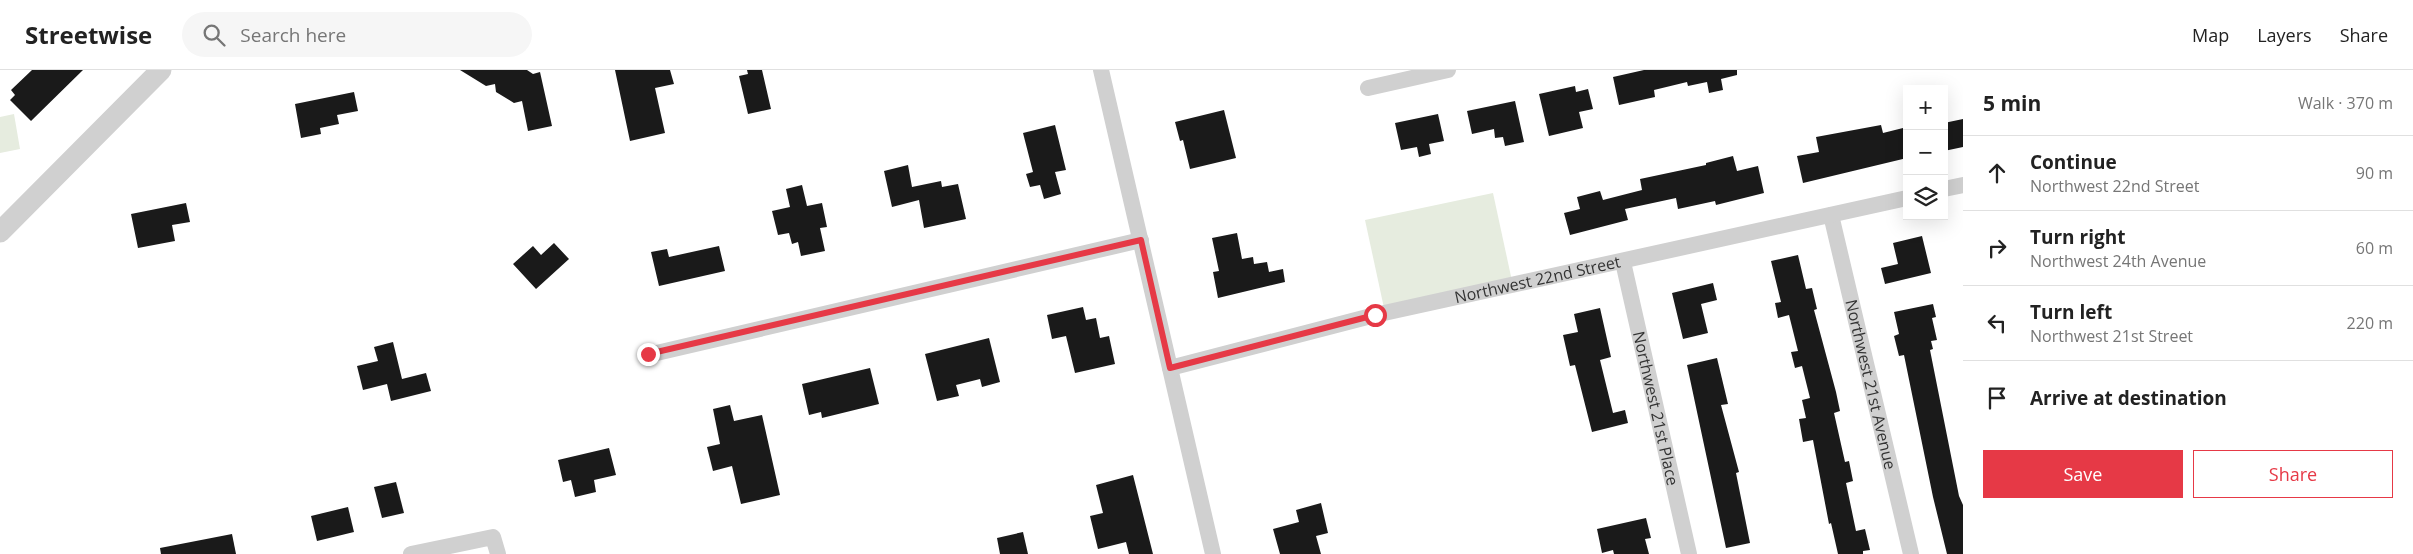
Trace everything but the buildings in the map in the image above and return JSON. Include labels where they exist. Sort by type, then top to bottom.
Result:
[{"type":"street","points":[[0,232],[161,70]]},
{"type":"street","points":[[1101,70],[1213,554]]},
{"type":"street","points":[[1368,88],[1448,70]]},
{"type":"street","points":[[1948,188],[1963,185]]},
{"type":"street","name":"Northwest 22nd Street","points":[[1170,368],[1370,316],[1623,262],[1903,199]]},
{"type":"street","name":"Northwest 21st Avenue","points":[[1831,215],[1911,554]]},
{"type":"street","points":[[648,354],[1141,240]]},
{"type":"street","name":"Northwest 21st Place","points":[[1623,262],[1689,554]]},
{"type":"street","points":[[411,554],[493,537],[498,554]]},
{"type":"shaded area","points":[[14,114],[20,149],[0,153],[0,117]]},
{"type":"shaded area","points":[[1493,193],[1512,281],[1384,308],[1365,220]]},
{"type":"route","points":[[648,354],[1141,240],[1170,368],[1375,315]]}]
